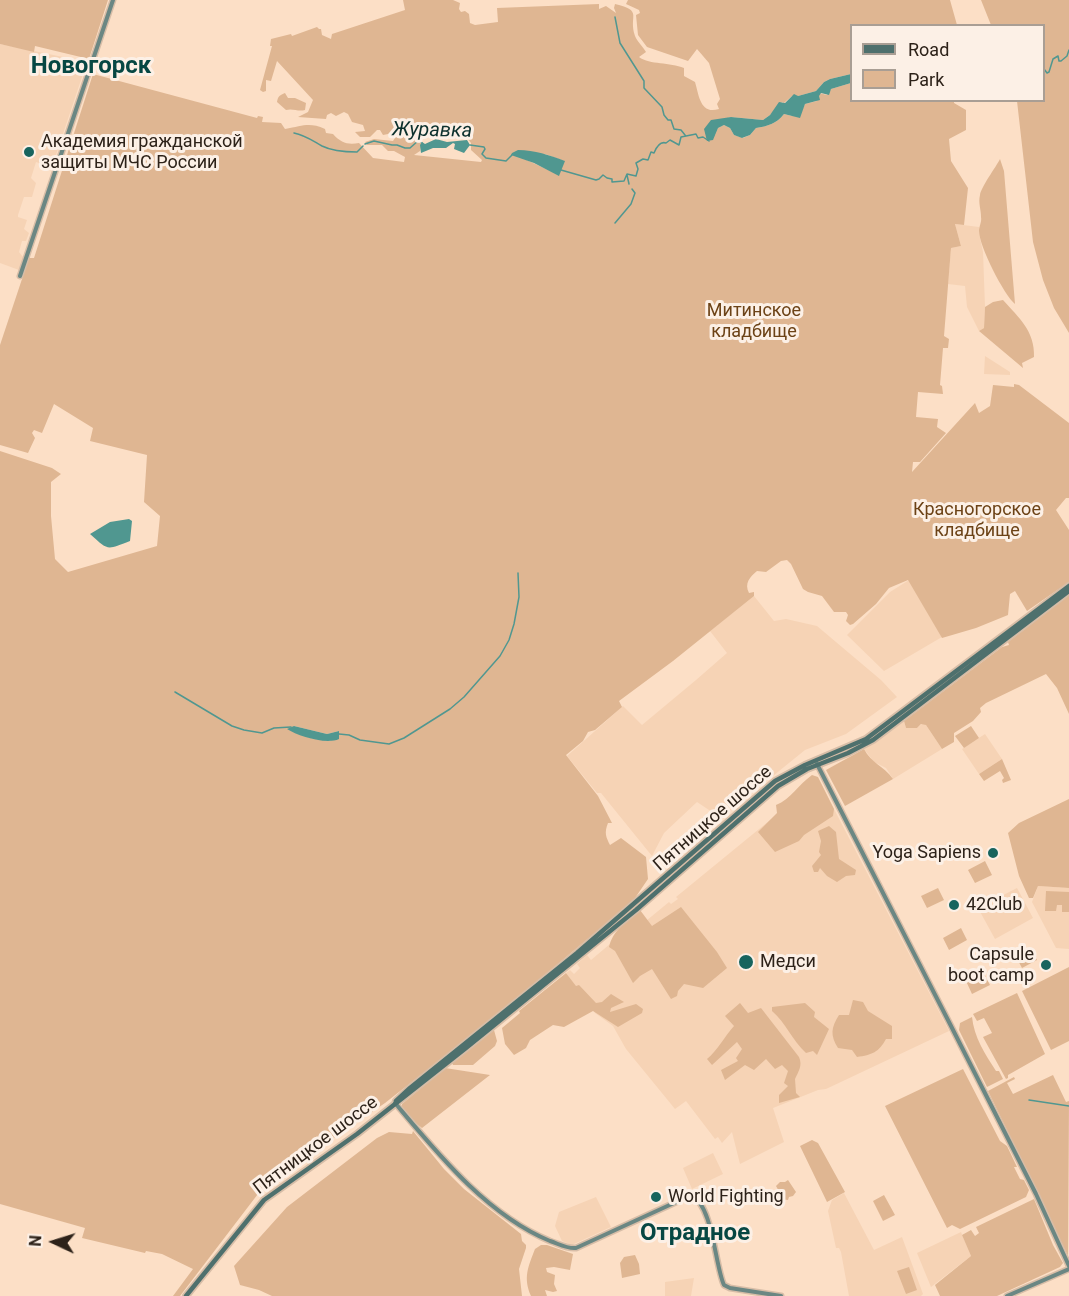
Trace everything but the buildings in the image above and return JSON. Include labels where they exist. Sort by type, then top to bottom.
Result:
[{"type":"main road","name":"Пятницкое шоссе","points":[[186,1296],[264,1200],[336,1150],[466,1048],[618,924],[778,786],[816,763],[866,739],[1069,586]]},
{"type":"main road","name":"Пятницкое шоссе","points":[[816,763],[848,753],[873,740],[1069,591]]},
{"type":"street","points":[[20,276],[113,0]]},
{"type":"street","points":[[816,763],[1036,1194],[1069,1268],[1007,1296]]},
{"type":"street","points":[[395,1104],[456,1173],[521,1227],[564,1246],[576,1248],[692,1196],[699,1201],[711,1231],[724,1286],[781,1296]]},
{"type":"shaded area","name":"Академия гражданской защиты МЧС России","points":[[0,44],[87,62],[62,137],[56,134],[54,140],[60,143],[52,167],[36,162],[31,178],[36,183],[32,197],[24,197],[18,215],[27,220],[24,229],[29,233],[26,241],[22,241],[19,252],[23,257],[19,270],[0,263]]},
{"type":"shaded area","points":[[955,224],[979,227],[983,252],[985,307],[984,328],[979,331],[967,307],[965,286],[948,284],[951,248],[961,246]]},
{"type":"shaded area","points":[[985,356],[1010,372],[1010,375],[984,374]]},
{"type":"shaded area","points":[[909,580],[942,637],[884,671],[847,635],[890,592]]},
{"type":"shaded area","points":[[754,596],[774,621],[786,619],[817,626],[881,680],[897,697],[846,734],[805,750],[721,818],[697,802],[664,833],[652,856],[601,793],[597,793],[567,756],[623,706],[642,725],[696,680],[727,653],[710,631]]},
{"type":"shaded area","points":[[904,721],[906,728],[917,728],[923,723],[926,725],[942,749],[893,779],[886,768],[874,762],[864,749]]},
{"type":"shaded area","points":[[985,734],[1002,759],[979,774],[962,749]]},
{"type":"shaded area","name":"Медси","points":[[819,780],[949,1031],[826,1089],[773,1108],[784,1142],[740,1164],[732,1132],[722,1143],[718,1137],[715,1139],[686,1101],[675,1109],[626,1049],[613,1026],[595,1013],[566,973],[570,970],[574,974],[580,968],[577,964],[587,955],[591,960],[642,917],[646,921],[669,902],[671,904],[678,899],[676,897]]},
{"type":"shaded area","points":[[1038,886],[1069,888],[1069,949],[1056,948],[1032,902]]},
{"type":"shaded area","points":[[1017,888],[1033,918],[995,939],[978,908]]},
{"type":"shaded area","points":[[713,1153],[723,1174],[692,1189],[683,1168]]},
{"type":"shaded area","points":[[844,1193],[874,1250],[902,1237],[923,1294],[921,1296],[849,1296],[841,1252],[839,1248],[836,1248],[828,1211],[832,1200]]},
{"type":"shaded area","points":[[596,1197],[611,1227],[572,1245],[562,1241],[555,1226],[559,1212]]},
{"type":"shaded area","points":[[961,1232],[971,1256],[931,1287],[917,1253]]},
{"type":"shaded area","points":[[694,1278],[691,1296],[665,1296],[665,1282]]},
{"type":"green space","points":[[0,0],[108,0],[89,59],[35,46],[34,52],[0,44]]},
{"type":"green space","points":[[403,0],[453,0],[460,3],[461,12],[465,11],[469,14],[470,23],[475,25],[498,22],[497,8],[599,4],[599,9],[606,6],[616,13],[615,4],[632,12],[635,36],[646,52],[639,57],[684,68],[684,76],[695,82],[701,103],[704,107],[713,110],[719,109],[717,104],[720,99],[709,63],[697,49],[688,61],[647,47],[638,35],[636,15],[640,13],[639,10],[626,4],[628,0],[950,0],[957,24],[850,24],[850,74],[830,79],[816,91],[792,96],[763,120],[731,117],[721,120],[713,140],[718,128],[724,125],[730,128],[734,135],[743,138],[750,135],[756,128],[775,122],[784,114],[792,116],[802,110],[805,104],[817,101],[819,93],[827,95],[831,89],[850,83],[850,102],[954,102],[966,110],[966,130],[949,139],[951,161],[968,188],[964,225],[955,224],[961,246],[951,248],[944,336],[949,339],[948,348],[943,348],[940,385],[943,394],[918,392],[916,417],[938,419],[937,427],[946,433],[920,462],[913,462],[912,472],[975,403],[979,413],[990,406],[993,385],[1014,387],[1014,384],[1019,385],[1069,423],[1069,498],[1066,498],[1056,510],[1069,530],[1069,582],[1027,611],[1015,591],[1010,594],[1008,615],[942,638],[908,580],[889,588],[876,604],[850,625],[846,621],[848,615],[846,612],[834,612],[822,596],[803,589],[787,560],[781,561],[766,572],[757,571],[747,583],[749,593],[754,592],[754,596],[619,701],[622,707],[595,730],[588,732],[583,741],[566,755],[598,796],[612,823],[608,823],[606,830],[610,845],[621,838],[646,857],[648,879],[633,901],[492,1019],[385,1103],[264,1186],[180,1296],[173,1296],[193,1269],[162,1254],[146,1251],[145,1253],[82,1238],[85,1228],[0,1204],[0,451],[52,468],[61,474],[51,482],[51,516],[55,559],[68,572],[157,546],[160,516],[144,502],[147,455],[90,441],[93,428],[54,404],[42,433],[34,430],[32,433],[35,438],[28,453],[0,445],[0,345],[29,258],[34,258],[93,74],[257,118],[258,116],[263,117],[262,122],[281,123],[285,129],[306,125],[319,127],[345,143],[359,143],[373,158],[404,162],[405,157],[394,151],[388,151],[382,145],[367,145],[365,142],[374,139],[393,141],[395,138],[393,133],[383,135],[380,130],[377,130],[370,137],[360,137],[355,132],[365,131],[363,125],[352,122],[348,114],[344,112],[336,116],[331,113],[326,119],[298,117],[308,112],[313,100],[277,61],[271,81],[266,80],[266,91],[260,90],[272,46],[270,46],[271,39],[291,34],[292,36],[317,27],[321,29],[322,35],[331,39],[332,34],[405,10]],"holes":[[[426,133],[467,138],[471,143],[471,150],[482,160],[481,162],[414,155],[420,151],[422,142],[419,140]],[[545,154],[564,161],[559,175],[516,155]],[[294,726],[327,734],[339,731],[330,741],[310,738],[301,734]]]},
{"type":"green space","points":[[981,0],[1069,0],[1069,333],[1054,308],[1043,280],[1033,242],[1017,102],[1045,102],[1045,24],[991,24]]},
{"type":"green space","points":[[285,93],[288,98],[295,98],[306,103],[305,110],[286,110],[277,102],[278,98]]},
{"type":"green space","points":[[1000,159],[1004,171],[1015,304],[993,270],[979,231],[981,191]]},
{"type":"green space","points":[[1003,300],[1020,319],[1032,340],[1034,357],[1022,363],[1023,368],[979,331],[984,328],[985,307]]},
{"type":"green space","points":[[1069,595],[1069,714],[1057,688],[1046,674],[986,703],[980,708],[981,712],[973,721],[954,733],[954,742],[942,749],[926,725],[906,728],[904,721],[1002,647],[1009,645],[1008,642]]},
{"type":"green space","points":[[971,726],[979,738],[964,748],[955,736]]},
{"type":"green space","points":[[864,749],[870,758],[893,779],[845,806],[826,770]]},
{"type":"green space","points":[[1002,759],[1011,780],[1003,783],[1004,778],[1000,771],[984,781],[979,774]]},
{"type":"green space","points":[[812,775],[818,777],[834,809],[833,816],[804,835],[799,841],[775,852],[758,832],[777,813],[776,805]]},
{"type":"green space","points":[[1069,799],[1069,888],[1038,886],[1033,898],[1029,898],[1019,876],[1008,833],[1019,823]]},
{"type":"green space","points":[[829,826],[836,832],[839,859],[856,870],[855,875],[846,876],[837,882],[820,868],[818,872],[814,872],[812,866],[821,855],[818,831]]},
{"type":"green space","points":[[985,861],[992,875],[975,883],[968,870]]},
{"type":"green space","points":[[938,888],[944,900],[927,908],[921,896]]},
{"type":"green space","points":[[1046,891],[1069,892],[1069,912],[1062,912],[1062,905],[1057,905],[1056,911],[1045,911]]},
{"type":"green space","points":[[681,907],[727,968],[703,988],[684,984],[677,996],[671,999],[652,969],[633,983],[615,951],[609,947],[617,931],[640,910],[652,926]]},
{"type":"green space","points":[[961,928],[967,940],[949,950],[943,938]]},
{"type":"green space","points":[[1030,948],[1037,960],[1022,968],[1015,955]]},
{"type":"green space","points":[[1069,967],[1069,1041],[1051,1050],[1022,991]]},
{"type":"green space","points":[[983,972],[990,985],[972,994],[966,981]]},
{"type":"green space","points":[[566,973],[576,986],[579,985],[596,1003],[602,1002],[611,994],[624,1002],[611,1008],[610,1012],[636,1004],[643,1009],[642,1013],[618,1027],[593,1011],[564,1027],[553,1025],[530,1040],[526,1048],[514,1055],[505,1044],[502,1028],[520,1013],[519,1011]]},
{"type":"green space","points":[[1017,993],[1045,1054],[1008,1075],[1006,1079],[983,1037],[992,1033],[984,1018],[977,1021],[973,1014]]},
{"type":"green space","points":[[853,1000],[863,1002],[868,1011],[892,1026],[892,1039],[886,1039],[874,1052],[857,1057],[852,1050],[838,1048],[833,1035],[836,1020],[839,1015],[849,1015]]},
{"type":"green space","points":[[740,1003],[748,1013],[761,1008],[799,1057],[800,1066],[795,1079],[796,1093],[800,1097],[779,1103],[779,1095],[788,1086],[784,1083],[788,1071],[782,1065],[775,1069],[766,1059],[754,1070],[745,1065],[725,1080],[721,1070],[738,1061],[736,1058],[742,1049],[737,1042],[712,1065],[707,1059],[734,1026],[725,1016]]},
{"type":"green space","points":[[805,1003],[815,1012],[814,1017],[829,1029],[817,1055],[813,1051],[806,1053],[772,1011],[772,1007]]},
{"type":"green space","points":[[972,1017],[981,1045],[1003,1079],[987,1087],[959,1030],[960,1023]]},
{"type":"green space","points":[[494,1030],[497,1041],[495,1046],[473,1065],[453,1065],[452,1063]]},
{"type":"green space","points":[[445,1068],[490,1075],[422,1128],[402,1109],[402,1104]]},
{"type":"green space","points":[[963,1069],[1000,1141],[1007,1146],[1020,1179],[1024,1180],[1029,1190],[1026,1197],[960,1229],[952,1225],[947,1228],[885,1106]]},
{"type":"green space","points":[[1053,1075],[1066,1102],[1069,1101],[1068,1256],[988,1091],[1014,1077],[1015,1079],[1007,1083],[1013,1094]]},
{"type":"green space","points":[[413,1131],[444,1169],[464,1189],[521,1234],[522,1241],[526,1245],[519,1269],[522,1296],[272,1296],[240,1285],[234,1266],[287,1207],[377,1138],[389,1132],[412,1134]]},
{"type":"green space","points":[[812,1140],[818,1143],[845,1192],[827,1202],[800,1146]]},
{"type":"green space","points":[[788,1180],[796,1192],[788,1200],[780,1199],[781,1195],[776,1186]]},
{"type":"green space","points":[[884,1195],[895,1215],[883,1221],[873,1201]]},
{"type":"green space","points":[[1034,1199],[1063,1263],[1060,1267],[997,1296],[940,1296],[935,1285],[971,1256],[962,1235],[971,1230],[975,1236],[979,1233],[976,1227]]},
{"type":"green space","points":[[541,1245],[573,1254],[570,1270],[546,1268],[547,1272],[555,1275],[554,1284],[557,1291],[545,1290],[547,1296],[531,1296],[527,1284],[527,1272],[535,1249]]},
{"type":"green space","points":[[635,1255],[640,1274],[622,1278],[620,1263],[624,1257]]},
{"type":"green space","points":[[909,1267],[917,1290],[906,1294],[897,1271]]},
{"type":"water","points":[[850,74],[850,83],[831,89],[829,95],[821,93],[820,100],[805,104],[800,118],[784,114],[775,122],[756,128],[750,135],[742,138],[734,135],[730,128],[724,125],[718,128],[713,140],[707,141],[704,129],[711,120],[731,117],[763,120],[770,115],[779,102],[785,103],[794,94],[798,96],[816,91],[830,79]]},
{"type":"water","points":[[436,139],[447,142],[467,140],[470,145],[464,153],[454,149],[455,144],[453,143],[446,148],[433,148],[421,153],[422,142],[425,144]]},
{"type":"water","points":[[518,150],[536,152],[565,161],[559,176],[534,163],[511,155]]},
{"type":"water","points":[[129,519],[132,521],[130,541],[108,547],[90,534],[110,522]]},
{"type":"water","points":[[294,726],[327,734],[339,731],[339,739],[320,740],[305,737],[287,729]]},
{"type":"waterway","points":[[615,17],[620,43],[644,81],[644,88],[662,107],[664,115],[671,120],[674,129],[681,130],[685,135]]},
{"type":"waterway","name":"Журавка","points":[[1045,70],[1049,72],[1053,59],[1058,56],[1061,61],[1067,56],[1069,50]]},
{"type":"waterway","name":"Журавка","points":[[294,133],[335,150],[357,152],[363,146]]},
{"type":"waterway","name":"Журавка","points":[[561,170],[596,180],[603,175],[612,179],[612,182],[624,181],[627,174],[636,176],[638,169],[636,163],[643,159],[648,160],[651,152],[654,153],[662,143],[670,140],[679,145],[681,137],[696,134],[698,138],[703,137],[709,141]]},
{"type":"waterway","name":"Журавка","points":[[365,144],[374,141],[410,148],[419,140],[422,143]]},
{"type":"waterway","name":"Журавка","points":[[470,145],[484,147],[482,154],[486,158],[506,161],[512,155]]},
{"type":"waterway","name":"Журавка","points":[[627,175],[629,184]]},
{"type":"waterway","points":[[615,223],[631,204],[635,193],[632,189]]},
{"type":"waterway","points":[[339,734],[389,744],[404,738],[450,709],[464,697],[500,656],[509,640],[519,597],[518,573]]},
{"type":"waterway","points":[[175,692],[232,726],[244,730],[262,733],[274,728],[291,727]]},
{"type":"waterway","points":[[1029,1100],[1069,1106]]},
{"type":"place","name":"Академия гражданской защиты МЧС России","points":[[29,152]]},
{"type":"place","name":"Yoga Sapiens","points":[[993,853]]},
{"type":"place","name":"42Club","points":[[954,905]]},
{"type":"place","name":"Медси","points":[[746,962]]},
{"type":"place","name":"Capsule boot camp","points":[[1046,965]]},
{"type":"place","name":"World Fighting","points":[[656,1197]]},
{"type":"district","name":"Новогорск","points":[[91,67]]},
{"type":"district","name":"Отрадное","points":[[695,1234]]},
{"type":"park label","name":"Митинское кладбище","points":[[754,321]]},
{"type":"park label","name":"Красногорское кладбище","points":[[977,520]]}]
